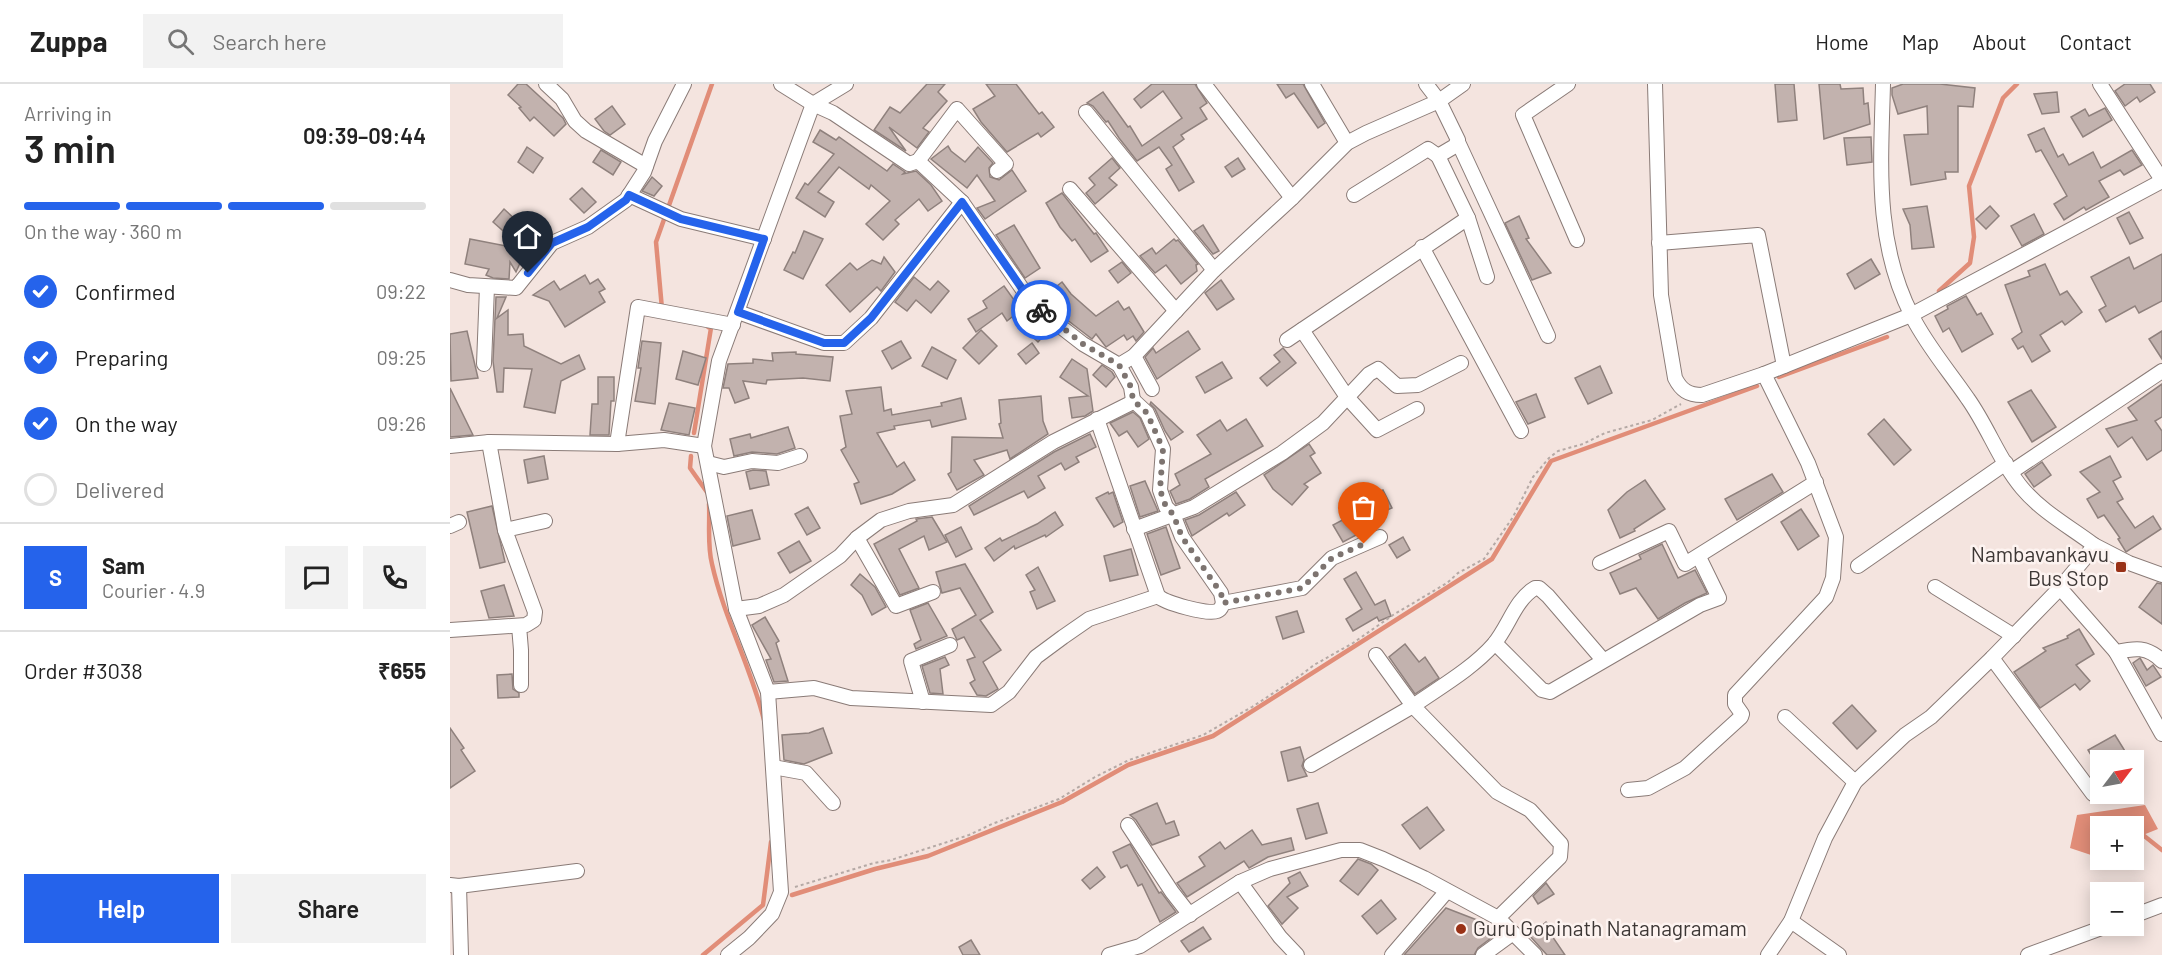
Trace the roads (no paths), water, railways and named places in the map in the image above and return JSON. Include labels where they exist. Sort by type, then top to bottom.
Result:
[{"type":"street","points":[[546,84],[562,99],[575,121],[586,131],[646,166]]},
{"type":"street","points":[[450,280],[460,284],[516,288],[552,243],[588,227],[626,200],[646,166],[655,141],[684,84]]},
{"type":"street","points":[[781,84],[813,104],[833,113],[909,164],[918,161],[957,109],[1006,164],[996,171]]},
{"type":"street","points":[[728,955],[748,939],[772,914],[781,892],[768,692],[736,609],[704,446],[719,361],[813,104],[846,84]]},
{"type":"street","points":[[1204,84],[1292,198]]},
{"type":"street","points":[[1312,84],[1347,143]]},
{"type":"street","points":[[1426,84],[1439,101],[1458,137],[1458,142],[1548,336]]},
{"type":"street","points":[[1119,365],[1134,356],[1214,270],[1347,143],[1439,101],[1463,84]]},
{"type":"street","points":[[1568,84],[1523,115],[1577,240]]},
{"type":"street","points":[[1655,84],[1661,295],[1674,378],[1679,387],[1686,392],[1698,395],[1764,374],[1911,315],[2162,181],[2100,84]]},
{"type":"street","points":[[1883,84],[1881,203],[1897,283],[1922,335],[1969,400],[2022,489],[2094,544],[2128,563],[2162,575]]},
{"type":"street","points":[[1086,112],[1214,270]]},
{"type":"street","points":[[1438,156],[1458,142]]},
{"type":"street","points":[[1354,195],[1428,149],[1438,156],[1468,218],[1487,277]]},
{"type":"street","points":[[918,161],[962,202],[1023,290],[1047,316],[1083,344],[1119,365],[1131,387],[1133,400],[1147,413],[1163,449],[1160,490],[1166,507],[1173,514],[1182,537],[1221,593],[1222,607],[1215,612],[1174,604],[1158,596],[1097,419]]},
{"type":"street","points":[[1070,189],[1176,311]]},
{"type":"street","points":[[629,195],[681,219],[764,239]]},
{"type":"street","points":[[616,444],[638,307],[735,319],[824,343],[844,343],[871,318],[962,202]]},
{"type":"street","points":[[1287,340],[1468,218]]},
{"type":"street","points":[[1659,243],[1758,235],[1784,366]]},
{"type":"street","points":[[1422,247],[1521,431]]},
{"type":"street","points":[[484,364],[487,287]]},
{"type":"street","points":[[1302,330],[1347,397],[1377,430],[1417,409]]},
{"type":"street","points":[[1134,356],[1152,389]]},
{"type":"street","points":[[1134,529],[1194,507],[1282,453],[1323,423],[1369,374],[1378,369],[1397,386],[1418,385],[1461,363]]},
{"type":"street","points":[[1858,566],[2009,467],[2162,371]]},
{"type":"street","points":[[1628,790],[1648,788],[1685,768],[1741,717],[1742,714],[1734,702],[1735,695],[1826,597],[1833,578],[1836,537],[1816,482],[1764,374]]},
{"type":"street","points":[[736,609],[759,606],[784,595],[840,556],[857,538],[881,520],[909,511],[954,505],[1053,442],[1130,404],[1133,400]]},
{"type":"street","points":[[450,446],[489,442],[616,444],[664,440],[704,446]]},
{"type":"street","points":[[450,630],[519,626],[531,624],[536,616],[505,530],[489,442]]},
{"type":"street","points":[[708,463],[724,467],[752,461],[778,463],[800,456]]},
{"type":"street","points":[[1600,563],[1669,531],[1685,564],[1816,482]]},
{"type":"street","points":[[505,530],[545,520]]},
{"type":"street","points":[[1223,603],[1302,588],[1332,558],[1380,537]]},
{"type":"street","points":[[857,538],[896,606],[933,592]]},
{"type":"street","points":[[1768,955],[1791,921],[1825,838],[1855,782],[1905,735],[1931,717],[1992,658],[2060,588],[2094,544]]},
{"type":"street","points":[[1494,644],[1546,692],[1550,692],[1700,605],[1719,598],[1699,557]]},
{"type":"street","points":[[1935,587],[2014,636]]},
{"type":"street","points":[[1311,765],[1413,706],[1465,670],[1494,644],[1523,598],[1530,591],[1539,588],[1603,660]]},
{"type":"street","points":[[2060,588],[2116,652],[2162,734]]},
{"type":"street","points":[[768,692],[814,688],[851,698],[991,705],[1009,692],[1036,657],[1089,620],[1158,596]]},
{"type":"street","points":[[519,626],[521,685]]},
{"type":"street","points":[[923,702],[911,661],[950,645]]},
{"type":"street","points":[[2116,652],[2139,648],[2160,656]]},
{"type":"street","points":[[1376,655],[1413,706],[1497,792],[1530,810],[1561,844],[1560,857],[1498,918]]},
{"type":"street","points":[[1992,658],[2090,790]]},
{"type":"street","points":[[1785,717],[1855,782]]},
{"type":"street","points":[[773,767],[806,773],[834,803]]},
{"type":"street","points":[[1128,825],[1190,915]]},
{"type":"street","points":[[1109,955],[1143,950],[1239,882],[1270,869],[1341,850],[1360,850],[1393,864],[1498,918],[1535,955]]},
{"type":"street","points":[[461,955],[455,886],[577,871]]},
{"type":"street","points":[[1239,882],[1297,955]]},
{"type":"street","points":[[1392,955],[1448,891]]},
{"type":"street","points":[[2144,912],[2162,905]]},
{"type":"street","points":[[1791,921],[1839,955]]},
{"type":"street","points":[[2028,955],[2090,932]]},
{"type":"street","points":[[1483,955],[1513,933]]},
{"type":"waterway","points":[[662,309],[656,242],[712,84]]},
{"type":"waterway","points":[[1939,291],[1970,263],[1974,237],[1969,186],[2003,98],[2017,84]]},
{"type":"waterway","points":[[694,433],[711,328],[708,327]]},
{"type":"waterway","points":[[1779,377],[1887,337]]},
{"type":"waterway","points":[[792,895],[875,869],[928,856],[1062,802],[1128,765],[1213,736],[1492,559],[1551,461],[1757,386]]},
{"type":"waterway","points":[[691,456],[690,468],[709,495]]},
{"type":"waterway","points":[[709,504],[710,557],[723,604],[759,700],[764,720]]},
{"type":"waterway","points":[[2144,836],[2162,850]]},
{"type":"waterway","points":[[703,955],[763,905],[771,842]]},
{"type":"place","name":"Nambavankavu Bus Stop","points":[[2121,567]]},
{"type":"place","name":"Guru Gopinath Natanagramam","points":[[1461,929]]}]
